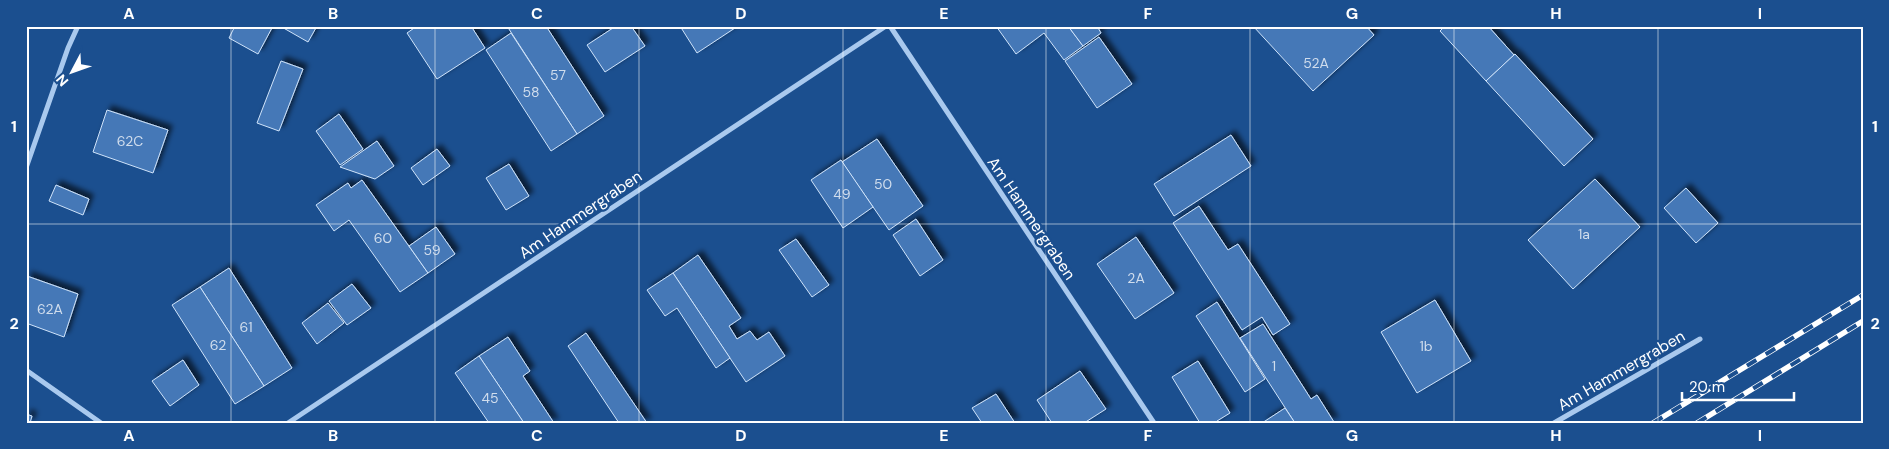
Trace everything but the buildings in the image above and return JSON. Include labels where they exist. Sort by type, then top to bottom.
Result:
[{"type":"street","points":[[26,168],[68,48],[78,26]]},
{"type":"street","name":"Am Hammergraben","points":[[288,423],[888,26],[1154,423]]},
{"type":"street","name":"Am Hammergraben","points":[[1554,423],[1700,339]]},
{"type":"street","points":[[26,370],[101,423]]},
{"type":"railway","points":[[1653,423],[1863,295]]},
{"type":"railway","points":[[1697,423],[1863,321]]}]
